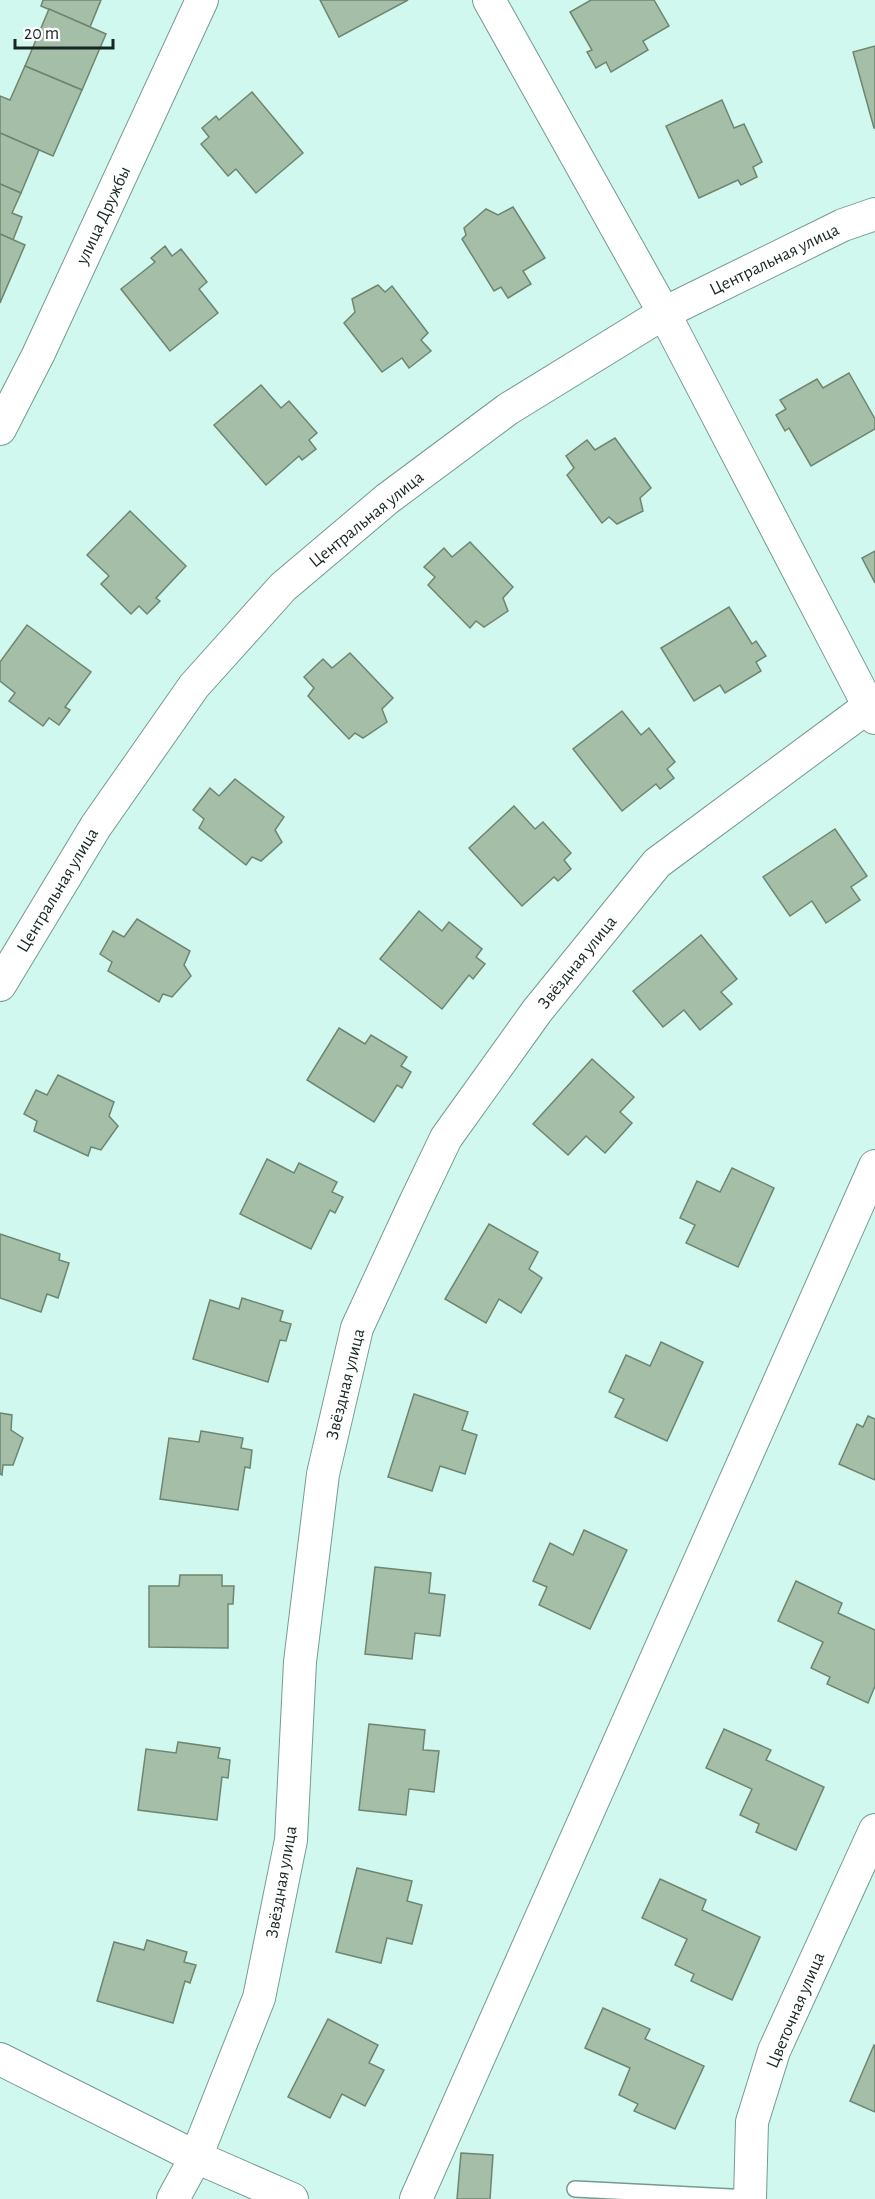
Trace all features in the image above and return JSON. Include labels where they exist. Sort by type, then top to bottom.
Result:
[{"type":"street","name":"улица Дружбы","points":[[0,429],[38,355],[202,0]]},
{"type":"street","points":[[489,0],[664,313],[872,712]]},
{"type":"street","name":"Центральная улица","points":[[0,985],[96,826],[194,686],[283,587],[387,499],[508,409],[664,313],[843,225],[875,214]]},
{"type":"street","name":"Звёздная улица","points":[[173,2199],[196,2157],[259,1998],[291,1840],[300,1662],[323,1474],[357,1328],[446,1138],[537,1011],[657,864],[872,712]]},
{"type":"street","points":[[416,2199],[875,1166]]},
{"type":"street","name":"Цветочная улица","points":[[751,2199],[752,2122],[774,2051],[875,1830]]},
{"type":"street","points":[[0,2059],[196,2157],[292,2199]]},
{"type":"lane","points":[[575,2189],[751,2199]]},
{"type":"building","points":[[43,0],[101,0],[90,27],[41,6]]},
{"type":"building","points":[[320,0],[408,0],[339,37]]},
{"type":"building","points":[[591,0],[654,0],[669,26],[643,41],[648,50],[611,72],[606,62],[596,68],[587,52],[592,50],[570,12]]},
{"type":"building","points":[[49,9],[106,34],[82,90],[25,66]]},
{"type":"building","points":[[875,46],[875,128],[874,128],[853,52]]},
{"type":"building","points":[[25,66],[82,90],[53,156],[0,133],[0,96],[10,100]]},
{"type":"building","points":[[252,92],[303,153],[256,193],[236,169],[228,176],[201,144],[209,137],[202,128],[216,116],[219,120]]},
{"type":"building","points":[[722,100],[734,128],[744,124],[762,162],[753,167],[757,177],[741,185],[738,180],[699,198],[666,126]]},
{"type":"building","points":[[0,133],[39,150],[21,193],[0,184]]},
{"type":"building","points":[[0,184],[21,193],[12,213],[22,217],[13,240],[0,234]]},
{"type":"building","points":[[513,207],[545,258],[523,271],[531,284],[508,298],[501,287],[494,291],[462,239],[466,235],[464,228],[486,209],[498,215]]},
{"type":"building","points":[[0,234],[25,245],[0,303]]},
{"type":"building","points":[[165,246],[172,256],[181,249],[207,282],[199,289],[218,313],[170,351],[121,289],[155,262],[151,258]]},
{"type":"building","points":[[378,285],[385,292],[392,286],[428,333],[421,340],[431,351],[409,368],[402,358],[382,372],[344,323],[355,312],[352,299]]},
{"type":"building","points":[[849,373],[875,419],[875,429],[811,466],[789,428],[785,431],[776,415],[786,409],[780,400],[817,379],[823,388]]},
{"type":"building","points":[[261,385],[281,408],[289,401],[317,433],[309,440],[316,449],[302,460],[299,456],[266,485],[214,425]]},
{"type":"building","points":[[615,438],[651,488],[640,498],[643,511],[617,524],[609,517],[602,523],[567,475],[574,468],[566,456],[587,440],[595,450]]},
{"type":"building","points":[[130,511],[186,566],[156,598],[160,601],[147,614],[139,606],[131,614],[101,584],[109,576],[87,555]]},
{"type":"building","points":[[470,542],[513,587],[503,598],[508,611],[484,627],[476,621],[470,628],[428,585],[435,577],[424,567],[444,548],[452,557]]},
{"type":"building","points":[[875,551],[875,583],[862,558]]},
{"type":"building","points":[[729,607],[752,644],[756,641],[766,656],[756,662],[761,671],[725,693],[720,685],[694,701],[661,648]]},
{"type":"building","points":[[27,625],[91,672],[65,707],[70,710],[59,725],[49,718],[43,726],[9,701],[15,693],[0,681],[0,662]]},
{"type":"building","points":[[350,653],[393,698],[382,709],[387,722],[363,738],[355,733],[349,739],[308,696],[314,688],[304,677],[323,659],[332,668]]},
{"type":"building","points":[[622,711],[641,735],[649,728],[675,762],[667,769],[674,778],[660,789],[656,784],[622,811],[573,749]]},
{"type":"building","points":[[235,779],[284,817],[275,830],[282,842],[261,861],[252,857],[246,865],[199,828],[204,819],[193,810],[210,788],[219,796]]},
{"type":"building","points":[[514,806],[535,829],[543,822],[571,853],[564,860],[571,869],[558,881],[554,877],[522,906],[469,848]]},
{"type":"building","points":[[835,829],[867,876],[851,887],[860,900],[826,923],[812,901],[790,916],[763,877]]},
{"type":"building","points":[[419,911],[442,931],[449,922],[482,949],[476,957],[485,964],[473,979],[469,975],[442,1009],[380,959]]},
{"type":"building","points":[[137,919],[190,951],[184,965],[191,976],[172,997],[163,994],[159,1002],[108,971],[112,962],[100,954],[113,931],[124,937]]},
{"type":"building","points":[[701,935],[737,979],[721,992],[732,1004],[700,1030],[684,1010],[663,1027],[633,991]]},
{"type":"building","points":[[339,1028],[365,1044],[371,1035],[407,1057],[401,1066],[411,1072],[402,1088],[397,1085],[374,1122],[307,1080]]},
{"type":"building","points":[[592,1059],[634,1097],[620,1112],[632,1123],[605,1153],[586,1136],[568,1155],[533,1124]]},
{"type":"building","points":[[58,1075],[114,1102],[109,1116],[118,1126],[101,1150],[91,1147],[88,1156],[34,1131],[37,1121],[24,1114],[36,1090],[47,1095]]},
{"type":"building","points":[[267,1159],[294,1173],[299,1163],[337,1182],[332,1192],[343,1197],[335,1213],[330,1210],[311,1249],[240,1214]]},
{"type":"building","points":[[732,1168],[774,1188],[738,1267],[686,1243],[695,1225],[680,1218],[697,1181],[720,1192]]},
{"type":"building","points":[[489,1224],[538,1252],[529,1269],[542,1278],[521,1313],[499,1299],[486,1323],[445,1299]]},
{"type":"building","points":[[0,1234],[60,1254],[59,1260],[69,1263],[58,1298],[47,1294],[41,1312],[0,1298]]},
{"type":"building","points":[[242,1298],[283,1311],[280,1321],[291,1324],[286,1341],[280,1340],[268,1382],[193,1359],[210,1300],[239,1309]]},
{"type":"building","points":[[661,1342],[703,1362],[667,1441],[615,1417],[624,1399],[609,1392],[626,1355],[650,1366]]},
{"type":"building","points":[[414,1394],[468,1412],[462,1430],[477,1435],[465,1474],[440,1466],[432,1491],[388,1477]]},
{"type":"building","points":[[0,1413],[12,1415],[11,1430],[23,1438],[13,1465],[3,1465],[2,1475],[0,1474]]},
{"type":"building","points":[[868,1416],[875,1419],[875,1480],[839,1464],[857,1424],[863,1427]]},
{"type":"building","points":[[201,1431],[243,1438],[241,1448],[252,1450],[250,1468],[245,1467],[238,1510],[160,1499],[169,1438],[199,1442]]},
{"type":"building","points":[[584,1530],[627,1550],[590,1629],[539,1605],[547,1587],[533,1581],[550,1543],[573,1555]]},
{"type":"building","points":[[375,1567],[431,1573],[429,1593],[445,1595],[440,1636],[415,1633],[412,1659],[365,1654]]},
{"type":"building","points":[[180,1575],[222,1575],[222,1586],[234,1586],[233,1604],[228,1604],[228,1648],[149,1647],[149,1586],[179,1586]]},
{"type":"building","points":[[796,1581],[842,1603],[838,1613],[875,1630],[875,1686],[868,1703],[827,1684],[830,1677],[811,1668],[823,1642],[778,1621]]},
{"type":"building","points":[[369,1724],[425,1730],[423,1750],[439,1751],[434,1792],[409,1789],[406,1815],[359,1810]]},
{"type":"building","points":[[724,1729],[771,1750],[766,1760],[824,1787],[796,1850],[756,1832],[759,1824],[740,1815],[752,1789],[706,1768]]},
{"type":"building","points":[[178,1742],[220,1748],[218,1758],[230,1760],[228,1778],[222,1777],[217,1820],[138,1810],[146,1749],[176,1753]]},
{"type":"building","points":[[357,1868],[412,1881],[407,1901],[422,1905],[412,1944],[387,1938],[381,1963],[336,1952]]},
{"type":"building","points":[[660,1879],[706,1900],[702,1910],[760,1937],[732,2000],[691,1981],[694,1974],[675,1965],[687,1939],[642,1918]]},
{"type":"building","points":[[147,1940],[187,1952],[184,1962],[196,1965],[190,1983],[185,1981],[173,2023],[97,2001],[114,1942],[144,1950]]},
{"type":"building","points":[[603,2008],[650,2029],[645,2039],[704,2066],[675,2129],[634,2111],[638,2104],[619,2095],[630,2068],[585,2048]]},
{"type":"building","points":[[328,2019],[378,2045],[369,2063],[384,2070],[365,2106],[342,2094],[330,2118],[288,2097]]},
{"type":"building","points":[[875,2046],[875,2112],[850,2101]]},
{"type":"building","points":[[461,2153],[493,2155],[490,2199],[457,2199]]}]
